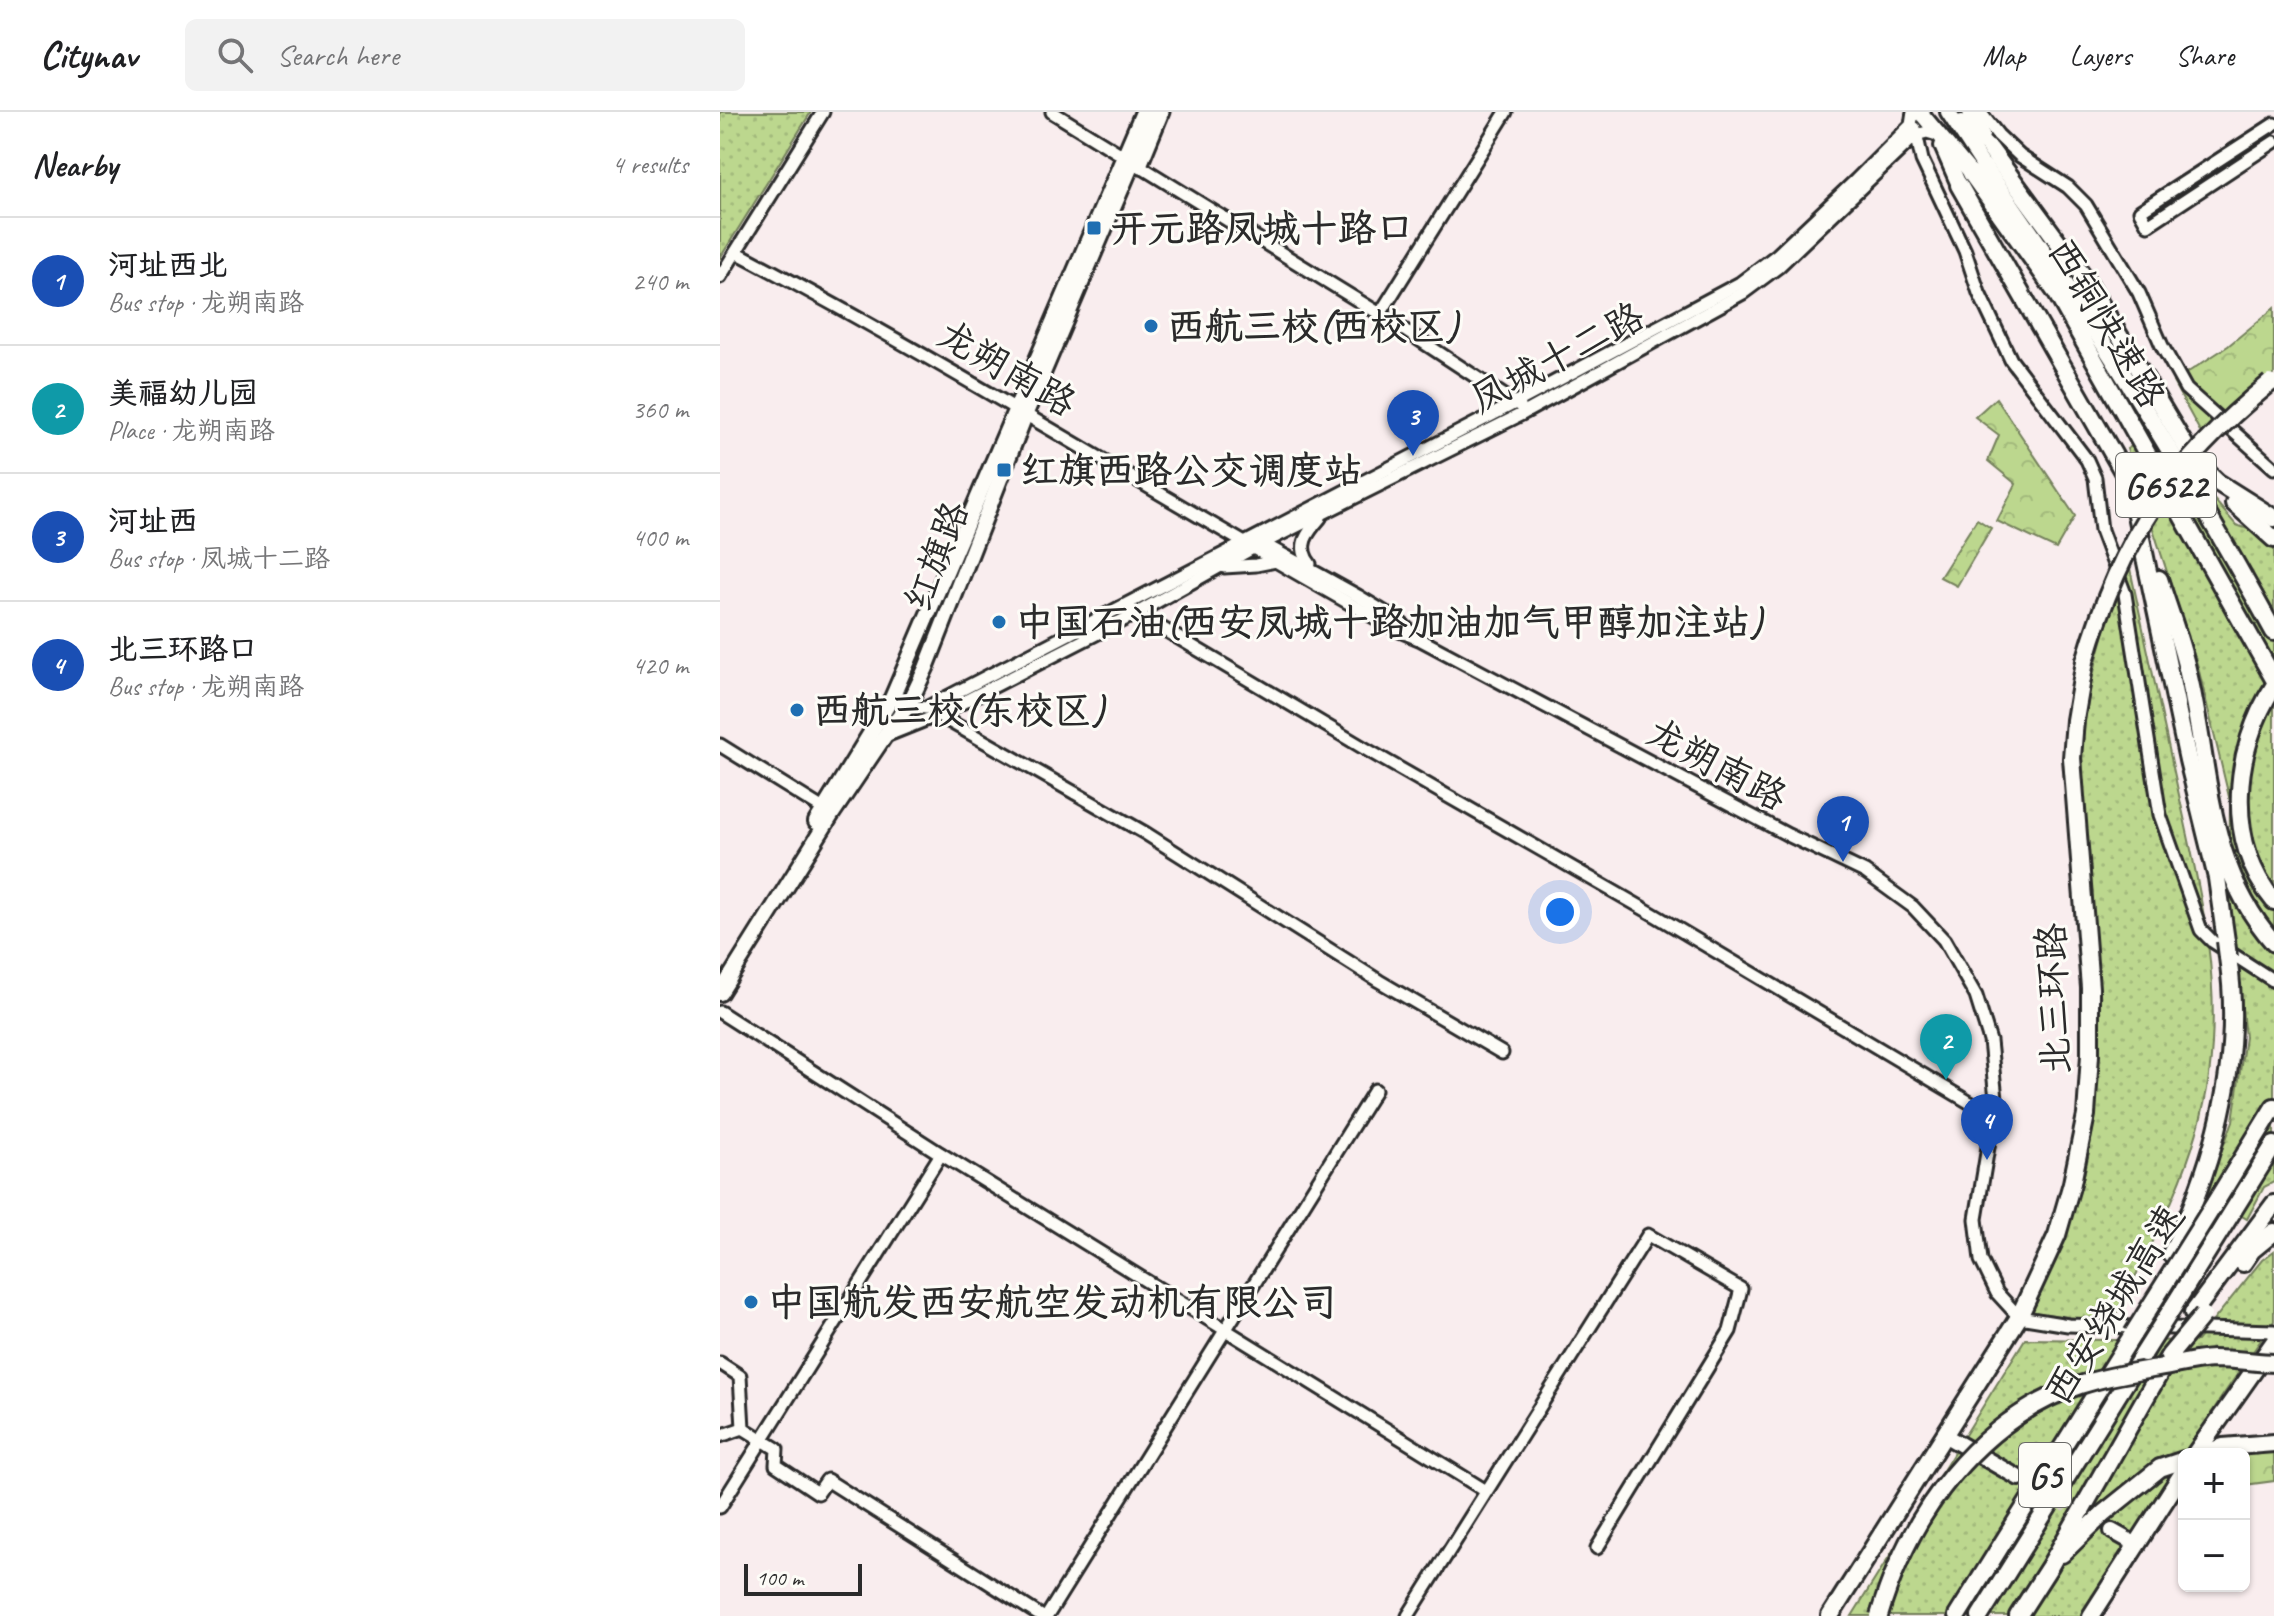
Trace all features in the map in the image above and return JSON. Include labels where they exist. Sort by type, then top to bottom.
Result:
[{"type":"highway","points":[[1990,149],[2084,277],[2193,459],[2242,512],[2274,539]]},
{"type":"highway","points":[[1971,175],[2129,482],[2188,673],[2219,844],[2234,884],[2258,924],[2274,943]]},
{"type":"highway","name":"西铜快速路","points":[[1971,175],[2067,286],[2194,492],[2274,632]]},
{"type":"highway","name":"西铜快速路","points":[[1971,175],[2056,292],[2274,679]]},
{"type":"highway","name":"北三环路","points":[[1830,1616],[2019,1317],[2057,1235],[2086,1115],[2090,1055],[2090,988],[2072,758],[2085,661],[2112,581],[2132,540],[2161,493],[2197,449],[2272,382]]},
{"type":"highway","points":[[2129,482],[2188,760],[2217,878],[2227,949],[2232,1029],[2229,1072],[2221,1116],[2202,1181],[2133,1334]]},
{"type":"highway","points":[[2217,482],[2274,518]]},
{"type":"highway","points":[[2274,686],[2245,748],[2240,782],[2241,824],[2249,859],[2264,889],[2274,901]]},
{"type":"highway","name":"西安绕城高速","points":[[1957,1616],[2274,1107]]},
{"type":"highway","name":"西安绕城高速","points":[[1980,1616],[2274,1145]]},
{"type":"highway","points":[[2018,1616],[2050,1566],[2169,1356],[2274,1204]]},
{"type":"highway","points":[[2198,1314],[2274,1224]]},
{"type":"highway","points":[[2252,1250],[2274,1232]]},
{"type":"highway","points":[[2199,1448],[2274,1342]]},
{"type":"highway","points":[[1879,1616],[1916,1525],[1935,1496],[1967,1458],[2000,1428],[2043,1400],[2115,1375],[2211,1359],[2274,1363]]},
{"type":"highway","points":[[2220,1448],[2274,1443]]},
{"type":"highway","points":[[2050,1566],[2104,1513],[2160,1468],[2178,1462]]},
{"type":"highway","points":[[2091,1616],[2178,1480]]},
{"type":"main road","name":"红旗路","points":[[1133,163],[1143,112]]},
{"type":"main road","name":"红旗路","points":[[720,974],[878,734],[1154,112]]},
{"type":"main road","points":[[1950,112],[1990,149]]},
{"type":"main road","points":[[1950,112],[1971,175]]},
{"type":"main road","points":[[1970,112],[1990,149]]},
{"type":"main road","points":[[1916,113],[1971,175]]},
{"type":"main road","name":"红旗路","points":[[878,734],[908,706],[926,668],[1022,410]]},
{"type":"main road","name":"红旗路","points":[[720,993],[828,812]]},
{"type":"main road","points":[[1944,1435],[2019,1478]]},
{"type":"main road","points":[[2112,1531],[2137,1545]]},
{"type":"street","points":[[720,277],[823,112]]},
{"type":"street","points":[[1052,112],[1380,314],[1528,411]]},
{"type":"street","points":[[1133,163],[1163,112]]},
{"type":"street","points":[[1380,314],[1506,112]]},
{"type":"street","points":[[1980,112],[2020,156],[2068,187],[2086,205],[2139,293],[2162,346],[2186,389],[2274,468]]},
{"type":"street","points":[[1916,113],[1916,135],[1922,160],[2011,360],[2087,460],[2095,478],[2101,530],[2125,594],[2134,638],[2160,815],[2201,930],[2212,941],[2274,981]]},
{"type":"street","name":"凤城十二路","points":[[878,734],[938,715],[1740,283],[1777,255],[1856,180],[1911,125],[1916,113]]},
{"type":"street","points":[[2274,124],[2140,211],[2148,225],[2274,142]]},
{"type":"street","points":[[1916,135],[1927,132],[1937,135]]},
{"type":"street","name":"凤城十二路","points":[[926,708],[1219,567],[1254,544],[1324,513],[1528,411],[1743,293],[1778,267],[1916,135]]},
{"type":"street","name":"龙朔南路","points":[[736,252],[1022,410],[1254,544],[1315,571],[1396,619],[1421,640]]},
{"type":"street","points":[[1315,571],[1303,556],[1303,543],[1306,534],[1324,513]]},
{"type":"street","name":"龙朔南路","points":[[1254,544],[1276,561],[1397,630],[1788,835],[1865,872],[1913,907],[1944,940],[1976,996],[1990,1041],[1996,1099],[1976,1219],[1981,1260],[1997,1293],[2019,1317]]},
{"type":"street","points":[[1219,567],[1276,561]]},
{"type":"street","points":[[1132,609],[1994,1117]]},
{"type":"street","points":[[892,698],[908,706],[926,708],[1145,833],[1379,981],[1502,1053]]},
{"type":"street","points":[[720,745],[828,812]]},
{"type":"street","points":[[720,1012],[941,1154],[1486,1491]]},
{"type":"street","points":[[743,1428],[777,1449],[776,1465],[818,1493],[827,1480],[1044,1616],[1375,1090]]},
{"type":"street","points":[[720,1507],[941,1154]]},
{"type":"street","points":[[1408,1616],[1648,1235],[1741,1289],[1730,1331],[1597,1548]]},
{"type":"street","points":[[2019,1317],[2068,1325],[2274,1331]]},
{"type":"street","points":[[720,1363],[740,1376],[743,1428]]},
{"type":"street","points":[[720,1436],[743,1428]]},
{"type":"green space","points":[[720,112],[811,112],[720,258]]},
{"type":"green space","points":[[2274,308],[2274,375],[2242,398],[2202,435],[2173,382],[2228,346]]},
{"type":"green space","points":[[1996,398],[2075,516],[2056,549],[1997,521],[2016,484],[1988,461],[1999,435],[1975,417]]},
{"type":"green space","points":[[2156,432],[2236,525],[2274,538],[2274,1182],[2264,1187],[2247,1219],[2205,1194],[2233,1121],[2245,1037],[2229,889],[2230,801],[2198,667],[2127,449]]},
{"type":"green space","points":[[1977,519],[1991,528],[1957,586],[1940,577]]},
{"type":"green space","points":[[2129,564],[2201,900],[2213,1004],[2209,1076],[2194,1141],[2157,1234],[2111,1323],[2032,1312],[2072,1213],[2089,1152],[2098,1052],[2098,1002],[2082,750],[2098,655]]},
{"type":"green space","points":[[2274,1251],[2274,1321],[2189,1448],[2178,1448],[2178,1466],[2083,1616],[1852,1616],[2025,1339],[2197,1341],[2262,1260]]},
{"type":"green space","points":[[2274,1451],[2274,1481],[2250,1484],[2250,1453]]},
{"type":"tunnel","points":[[2019,1478],[2112,1531]]},
{"type":"place","name":"开元路凤城十路口","points":[[1094,228]]},
{"type":"place","name":"西航三校(西校区)","points":[[1151,326]]},
{"type":"place","name":"河址西","points":[[1413,456]]},
{"type":"place","name":"红旗西路公交调度站","points":[[1004,470]]},
{"type":"place","name":"中国石油(西安凤城十路加油加气甲醇加注站)","points":[[999,622]]},
{"type":"place","name":"西航三校(东校区)","points":[[797,710]]},
{"type":"place","name":"河址西北","points":[[1843,862]]},
{"type":"place","name":"美福幼儿园","points":[[1946,1080]]},
{"type":"place","name":"北三环路口","points":[[1987,1160]]},
{"type":"place","name":"中国航发西安航空发动机有限公司","points":[[751,1302]]}]
